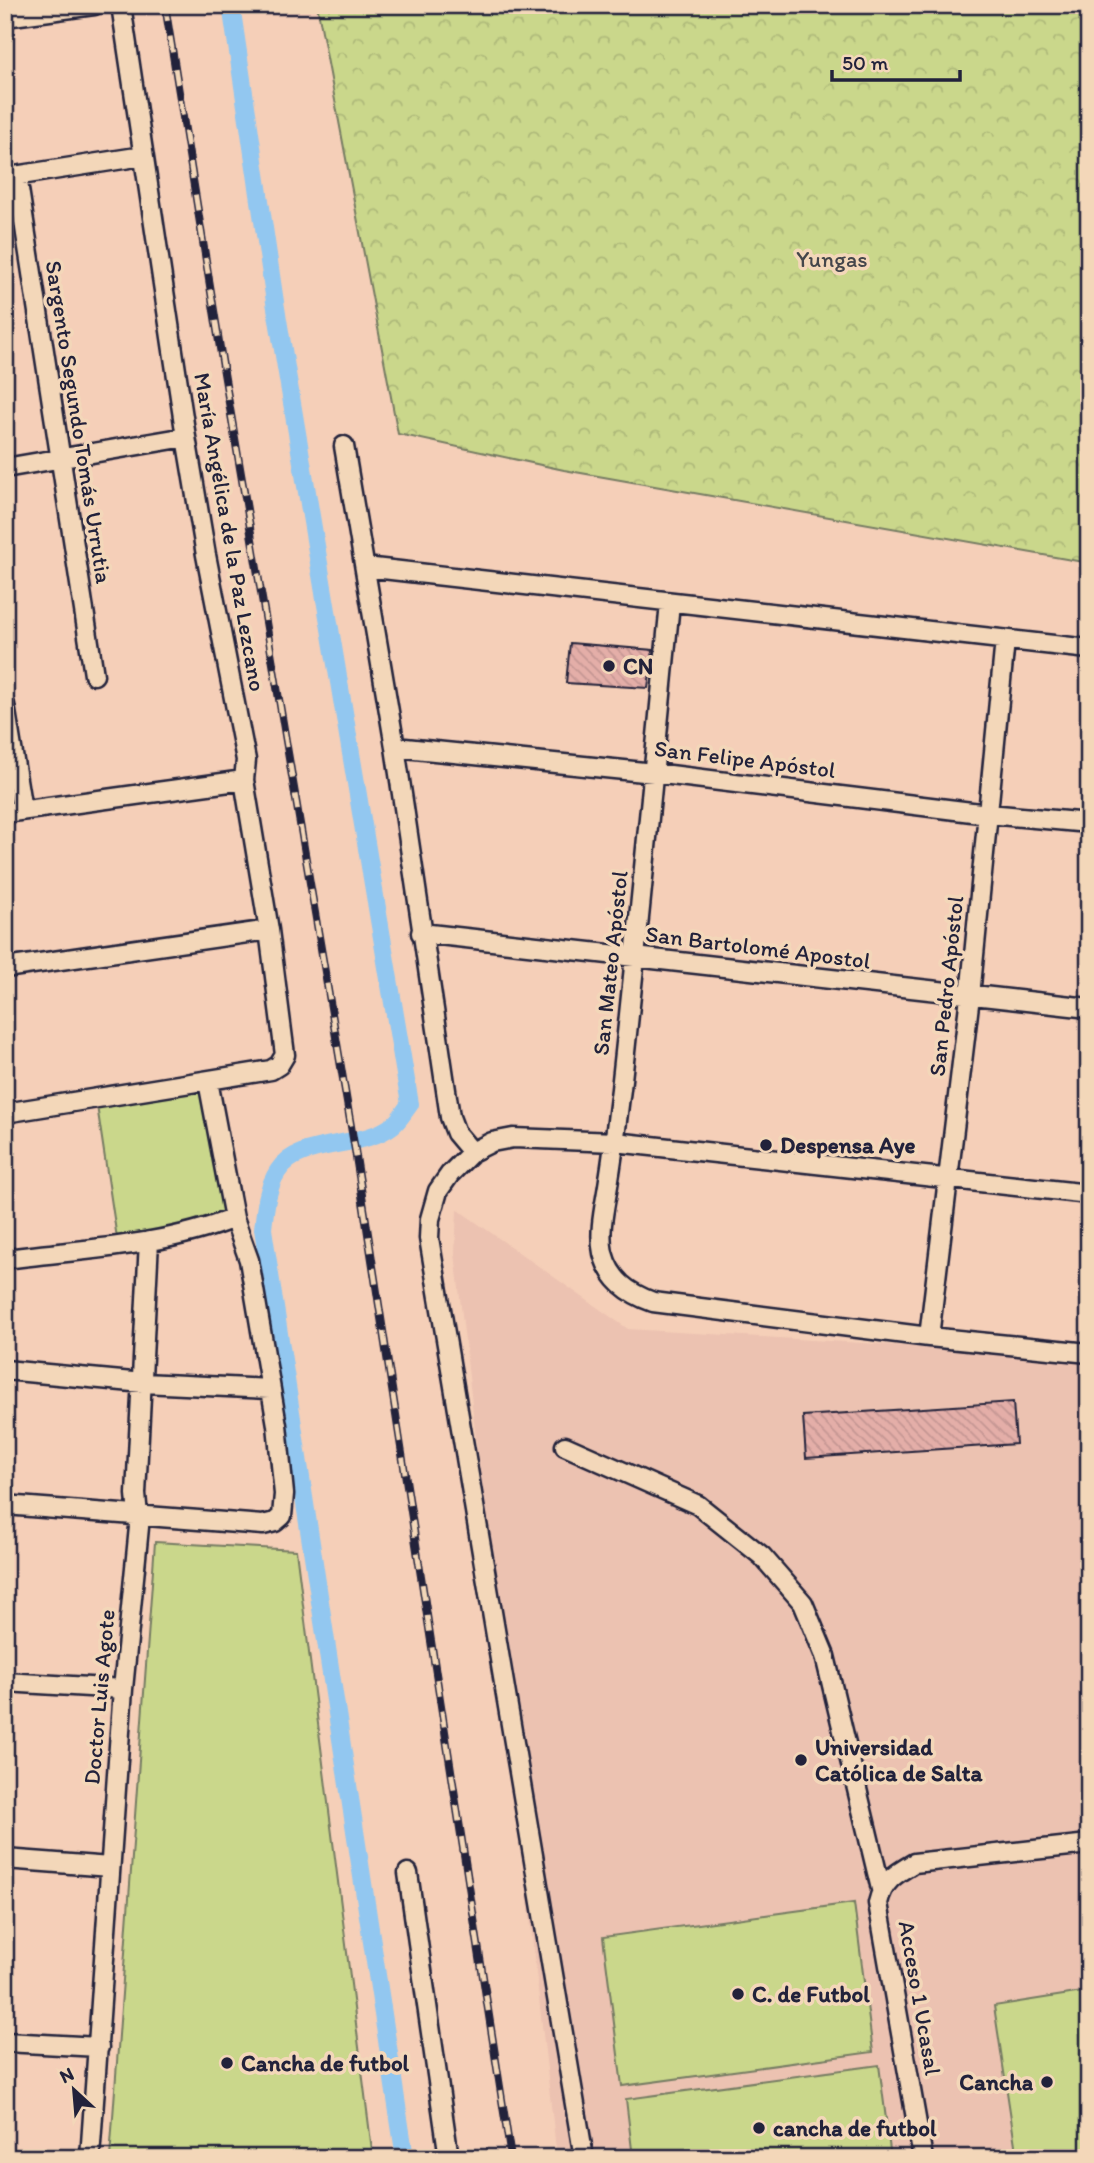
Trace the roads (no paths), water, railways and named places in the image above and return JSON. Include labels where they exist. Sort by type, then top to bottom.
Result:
[{"type":"street","points":[[5,17],[94,5]]},
{"type":"street","name":"María Angélica de la Paz Lezcano","points":[[121,5],[186,437],[246,760],[244,780],[285,1055],[279,1065],[271,1070],[208,1081]]},
{"type":"street","points":[[11,177],[143,156]]},
{"type":"street","name":"Sargento Segundo Tomás Urrutia","points":[[11,177],[94,675]]},
{"type":"street","points":[[5,468],[186,437]]},
{"type":"street","points":[[344,446],[394,747],[450,1117],[456,1133],[472,1152]]},
{"type":"street","points":[[365,567],[1089,649]]},
{"type":"street","name":"San Mateo Apóstol","points":[[670,603],[636,957],[615,1142],[601,1232],[602,1251],[607,1266],[619,1283],[632,1294],[653,1302],[929,1337]]},
{"type":"street","name":"San Pedro Apóstol","points":[[929,1337],[970,996],[1005,640]]},
{"type":"street","points":[[5,705],[14,812],[244,780]]},
{"type":"street","name":"San Felipe Apóstol","points":[[394,747],[654,773],[988,814],[1089,823]]},
{"type":"street","points":[[5,968],[268,930]]},
{"type":"street","name":"San Bartolomé Apostol","points":[[421,933],[1089,1008]]},
{"type":"street","points":[[5,1113],[208,1081],[234,1218],[249,1259],[277,1425],[284,1494],[282,1516],[263,1525],[5,1505]]},
{"type":"street","points":[[584,2158],[429,1238],[430,1219],[438,1191],[450,1174],[472,1152],[492,1142],[513,1139],[615,1142],[949,1181],[1089,1194]]},
{"type":"street","points":[[5,1259],[149,1241],[206,1229],[234,1218]]},
{"type":"street","name":"Doctor Luis Agote","points":[[90,2158],[123,1689],[139,1527],[136,1494],[144,1383],[149,1241]]},
{"type":"street","points":[[929,1337],[1089,1353]]},
{"type":"street","points":[[5,1370],[144,1383],[270,1389]]},
{"type":"street","name":"Acceso 1 Ucasal","points":[[565,1446],[698,1505],[762,1556],[803,1603],[825,1656],[881,1889],[878,1903],[923,2158]]},
{"type":"street","points":[[5,1682],[123,1689]]},
{"type":"street","points":[[881,1889],[891,1877],[914,1863],[1089,1843]]},
{"type":"street","points":[[5,1859],[110,1867]]},
{"type":"street","points":[[408,1873],[449,2158]]},
{"type":"street","points":[[5,2042],[99,2047]]},
{"type":"waterway","points":[[231,5],[275,302],[410,1104],[396,1123],[380,1133],[300,1153],[287,1161],[271,1184],[263,1229],[405,2158]]},
{"type":"railway","points":[[165,5],[355,1150],[511,2158]]},
{"type":"place","name":"CN","points":[[609,666]]},
{"type":"place","name":"Despensa Aye","points":[[766,1145]]},
{"type":"place","name":"Universidad Católica de Salta","points":[[801,1760]]},
{"type":"place","name":"C. de Futbol","points":[[738,1994]]},
{"type":"place","name":"Cancha de futbol","points":[[227,2063]]},
{"type":"place","name":"Cancha","points":[[1047,2082]]},
{"type":"place","name":"cancha de futbol","points":[[759,2128]]},
{"type":"park label","name":"Yungas","points":[[832,259]]}]
